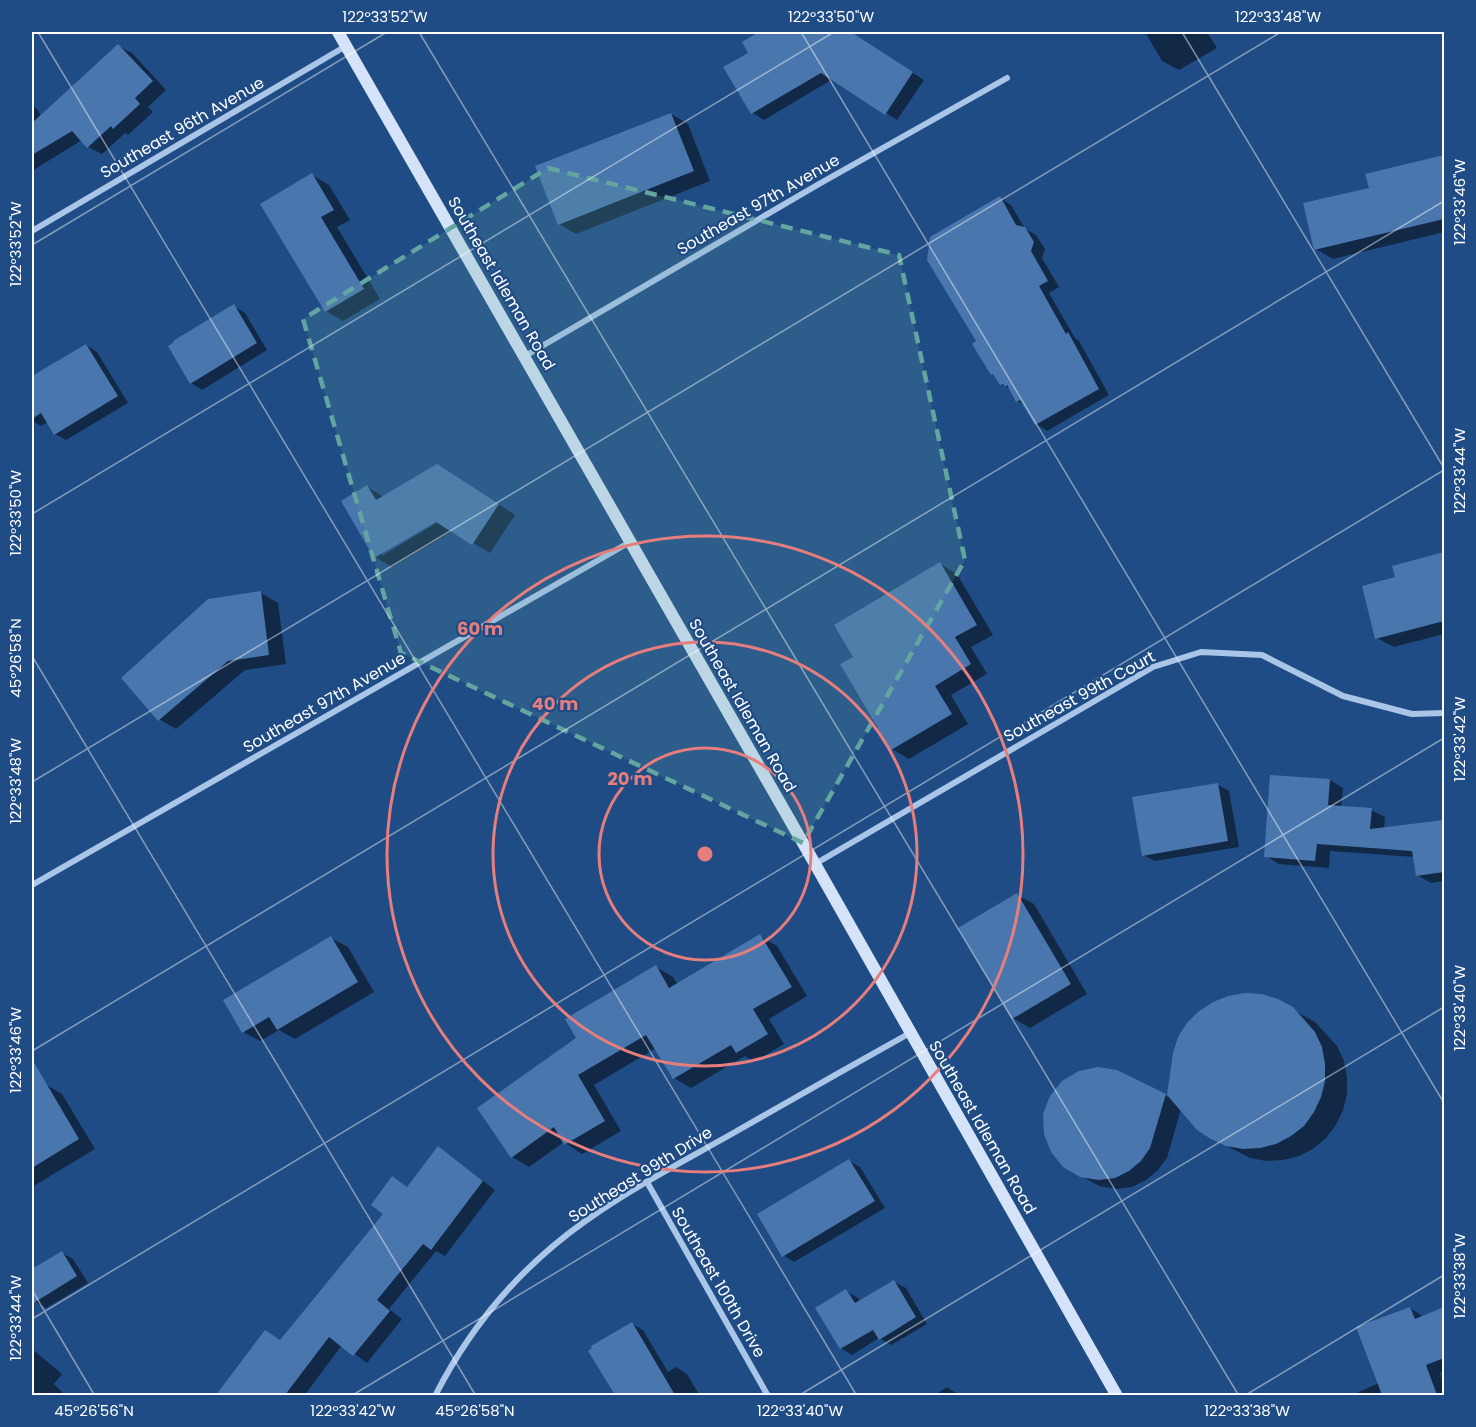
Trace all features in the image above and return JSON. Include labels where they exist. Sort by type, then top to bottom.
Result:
[{"type":"main road","name":"Southeast Idleman Road","points":[[338,32],[1117,1395]]},
{"type":"street","name":"Southeast 96th Avenue","points":[[32,231],[346,46]]},
{"type":"street","name":"Southeast 97th Avenue","points":[[525,356],[819,184],[1007,78]]},
{"type":"street","name":"Southeast 97th Avenue","points":[[32,885],[630,541]]},
{"type":"street","name":"Southeast 99th Court","points":[[815,864],[1153,667],[1201,652],[1262,655],[1343,696],[1412,714],[1444,714]]},
{"type":"street","name":"Southeast 99th Drive","points":[[435,1395],[452,1362],[480,1322],[526,1270],[583,1222],[647,1182],[910,1033]]},
{"type":"street","name":"Southeast 100th Drive","points":[[647,1182],[768,1395]]},
{"type":"highlighted area","points":[[548,168],[899,255],[965,560],[803,843],[401,653],[303,319]]},
{"type":"building","points":[[759,32],[851,32],[913,72],[885,115],[821,73],[751,114],[723,67],[748,53],[742,42]]},
{"type":"building","points":[[118,44],[153,81],[135,98],[140,104],[113,129],[111,126],[87,148],[72,131],[32,155],[32,123]]},
{"type":"building","points":[[671,113],[694,171],[558,225],[535,166]]},
{"type":"building","points":[[1444,155],[1444,219],[1314,250],[1303,203],[1369,188],[1365,174]]},
{"type":"building","points":[[312,173],[334,210],[321,217],[364,289],[325,312],[260,204]]},
{"type":"building","points":[[1000,196],[1016,225],[1025,227],[1034,242],[1031,251],[1048,281],[1039,286],[1066,334],[1068,332],[1099,389],[1035,425],[1020,400],[1016,402],[1007,385],[1005,387],[1003,384],[1000,385],[993,374],[991,375],[972,344],[976,341],[927,260],[930,237]]},
{"type":"building","points":[[234,304],[257,343],[190,384],[168,346]]},
{"type":"building","points":[[86,344],[118,396],[54,435],[41,413],[32,419],[32,376]]},
{"type":"building","points":[[437,464],[499,504],[472,545],[436,522],[374,558],[341,501],[367,485],[376,500]]},
{"type":"building","points":[[1444,552],[1444,621],[1375,639],[1362,586],[1395,577],[1392,566]]},
{"type":"building","points":[[940,562],[977,625],[955,637],[971,664],[935,686],[952,714],[891,750],[840,664],[853,657],[834,625]]},
{"type":"building","points":[[261,591],[269,655],[228,661],[158,721],[121,678],[208,599]]},
{"type":"building","points":[[1270,775],[1330,779],[1328,805],[1372,808],[1370,829],[1444,820],[1444,872],[1416,876],[1412,851],[1317,844],[1315,861],[1264,857]]},
{"type":"building","points":[[1218,783],[1228,841],[1142,856],[1132,797]]},
{"type":"building","points":[[1017,893],[1071,984],[1012,1019],[958,928]]},
{"type":"building","points":[[760,934],[792,987],[753,1009],[768,1034],[736,1053],[731,1045],[673,1079],[646,1035],[578,1075],[605,1121],[564,1145],[554,1127],[511,1158],[477,1108],[576,1038],[565,1019],[656,965],[669,988]]},
{"type":"building","points":[[331,936],[358,982],[277,1030],[269,1017],[242,1033],[223,1000]]},
{"type":"building","points":[[1245,993],[1262,994],[1293,1007],[1315,1032],[1322,1047],[1325,1081],[1314,1112],[1304,1126],[1276,1144],[1243,1149],[1226,1146],[1197,1130],[1167,1095],[1173,1053],[1178,1037],[1187,1023],[1213,1002]]},
{"type":"building","points":[[32,1059],[79,1139],[32,1168]]},
{"type":"building","points":[[1098,1067],[1117,1070],[1166,1094],[1150,1148],[1141,1161],[1129,1171],[1115,1178],[1099,1180],[1080,1177],[1063,1167],[1051,1152],[1044,1134],[1043,1114],[1050,1096],[1062,1081],[1079,1071]]},
{"type":"building","points":[[438,1146],[483,1181],[431,1250],[423,1244],[377,1300],[390,1311],[353,1356],[329,1337],[285,1395],[216,1395],[265,1330],[280,1340],[383,1214],[371,1205],[392,1176],[407,1187]]},
{"type":"building","points":[[849,1159],[875,1201],[782,1257],[757,1214]]},
{"type":"building","points":[[62,1251],[77,1276],[32,1304],[32,1269]]},
{"type":"building","points":[[894,1280],[916,1317],[879,1340],[873,1330],[840,1349],[815,1308],[846,1289],[855,1303]]},
{"type":"building","points":[[1410,1307],[1415,1319],[1444,1307],[1444,1358],[1426,1365],[1437,1395],[1382,1395],[1356,1327]]},
{"type":"building","points":[[632,1322],[675,1395],[615,1395],[588,1351],[592,1348],[591,1346]]}]
